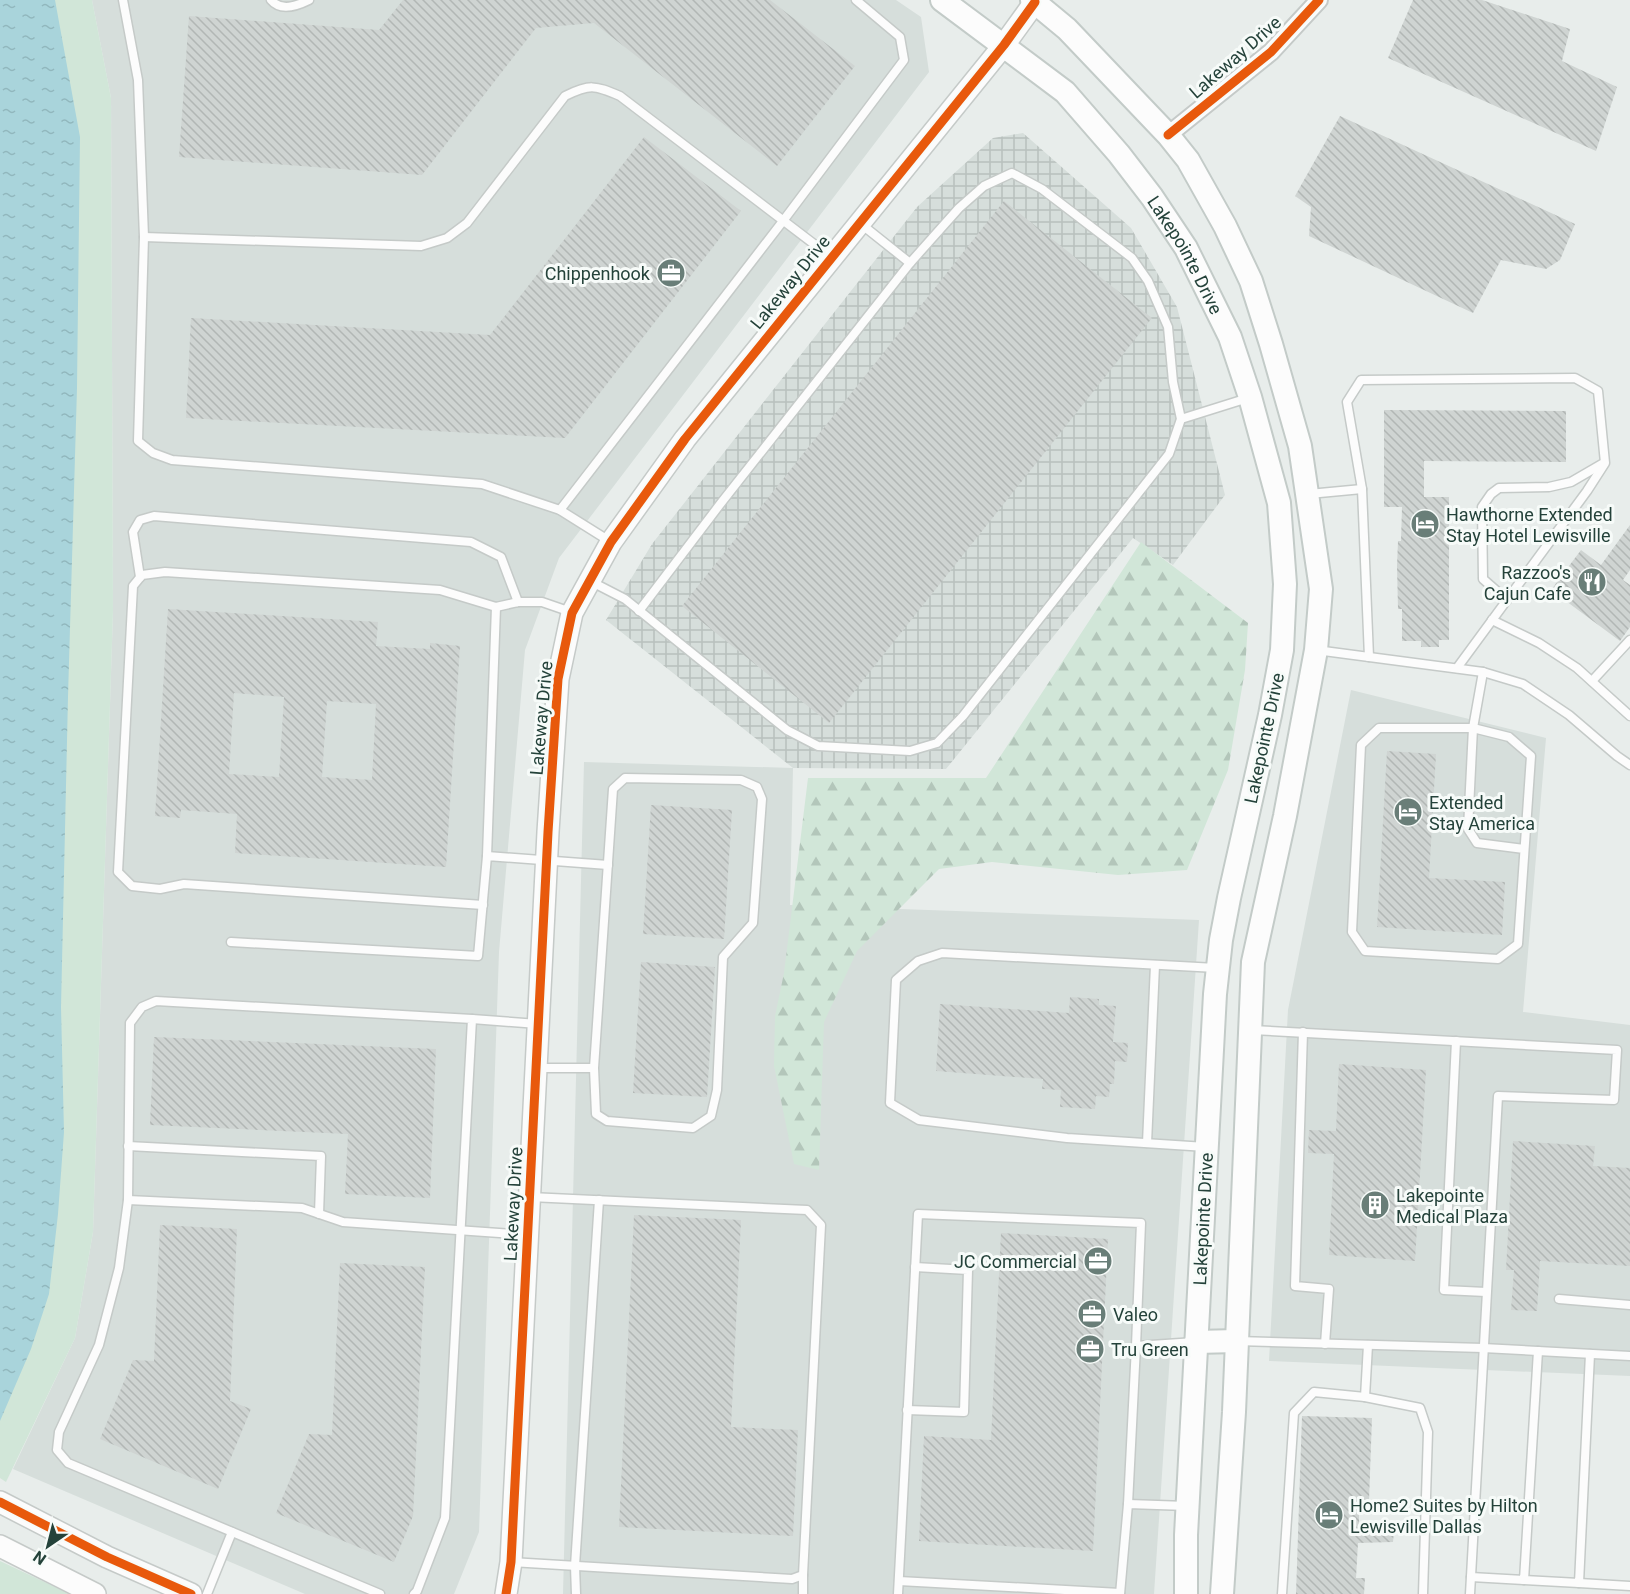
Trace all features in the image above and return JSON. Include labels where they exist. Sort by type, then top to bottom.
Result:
[{"type":"main road","name":"Lakepointe Drive","points":[[1034,1],[1067,29],[1168,135],[1188,160],[1225,226],[1251,281],[1300,446],[1321,589],[1316,650],[1285,816],[1253,962],[1237,1341],[1222,1594]]},
{"type":"main road","name":"Lakepointe Drive","points":[[948,2],[1065,92],[1113,146],[1152,197],[1186,248],[1230,337],[1250,397],[1279,503],[1285,584],[1282,650],[1270,714],[1228,898],[1218,968],[1187,1506],[1186,1594]]},
{"type":"main road","points":[[1282,650],[1316,650]]},
{"type":"main road","points":[[1196,1342],[1237,1341]]},
{"type":"street","name":"Lakeway Drive","points":[[1168,135],[1271,52],[1319,0]]},
{"type":"street","name":"Lakeway Drive","points":[[506,1594],[511,1562],[558,678],[572,613],[611,542],[685,439],[1004,45],[1034,1]]},
{"type":"street","points":[[0,1502],[107,1557],[191,1594]]},
{"type":"street","points":[[0,1546],[94,1594]]},
{"type":"lane","points":[[123,0],[138,80],[144,237],[138,441],[153,453],[172,460],[482,484],[560,510],[611,542]]},
{"type":"lane","points":[[271,0],[275,5],[293,8],[309,0]]},
{"type":"lane","points":[[560,510],[904,60],[900,37],[856,0]]},
{"type":"lane","points":[[144,237],[421,246],[447,238],[467,223],[565,96],[586,86],[603,89],[620,96],[831,257]]},
{"type":"lane","points":[[590,581],[625,599],[639,611],[787,730],[818,746],[910,751],[937,743],[963,716],[1169,454],[1181,419],[1173,382],[1168,327],[1148,281],[1132,258],[1042,189],[1012,173],[984,186],[959,208],[910,263],[639,611]]},
{"type":"lane","points":[[859,222],[910,263]]},
{"type":"lane","points":[[1369,657],[1362,489],[1347,402],[1362,380],[1575,378],[1598,391],[1605,463],[1587,491],[1456,668]]},
{"type":"lane","points":[[1181,419],[1250,397]]},
{"type":"lane","points":[[1507,600],[1483,579],[1482,507],[1491,494],[1499,488],[1549,487],[1571,482],[1605,463]]},
{"type":"lane","points":[[1308,494],[1362,489]]},
{"type":"lane","points":[[140,578],[134,532],[140,520],[154,516],[471,542],[501,556],[518,602]]},
{"type":"lane","points":[[483,905],[184,884],[160,889],[132,886],[118,872],[133,586],[142,575],[165,572],[440,590],[496,607],[518,602],[542,602],[572,613]]},
{"type":"lane","points":[[231,942],[478,956],[488,856],[496,607]]},
{"type":"lane","points":[[1492,620],[1539,643],[1577,668],[1630,716]]},
{"type":"lane","points":[[1592,681],[1630,640]]},
{"type":"lane","points":[[1316,650],[1483,672],[1523,684],[1569,715],[1630,765]]},
{"type":"lane","points":[[1483,672],[1473,728],[1468,829],[1478,843],[1524,849]]},
{"type":"lane","points":[[1379,728],[1473,728],[1509,737],[1531,756],[1518,944],[1498,959],[1365,951],[1352,932],[1361,745],[1379,728]]},
{"type":"lane","points":[[625,778],[741,780],[757,787],[762,799],[753,923],[723,957],[717,1090],[711,1116],[693,1128],[607,1121],[596,1113],[594,1068],[613,789],[625,778]]},
{"type":"lane","points":[[488,856],[608,865]]},
{"type":"lane","points":[[1206,1147],[1067,1138],[919,1120],[890,1103],[896,980],[918,961],[942,953],[1218,968]]},
{"type":"lane","points":[[1147,1143],[1155,964]]},
{"type":"lane","points":[[380,1594],[68,1463],[57,1450],[59,1432],[99,1345],[119,1268],[128,1200],[130,1023],[142,1006],[156,1001],[538,1024]]},
{"type":"lane","points":[[414,1594],[445,1518],[472,1019]]},
{"type":"lane","points":[[1250,1030],[1617,1050],[1614,1100],[1498,1096],[1470,1594]]},
{"type":"lane","points":[[1303,1032],[1295,1286],[1329,1289],[1325,1344]]},
{"type":"lane","points":[[1456,1041],[1444,1290],[1486,1292]]},
{"type":"lane","points":[[536,1068],[594,1068]]},
{"type":"lane","points":[[128,1146],[321,1156],[319,1214]]},
{"type":"lane","points":[[530,1197],[807,1210],[815,1217],[820,1225],[802,1575],[803,1594]]},
{"type":"lane","points":[[128,1200],[302,1209],[342,1222],[528,1235]]},
{"type":"lane","points":[[576,1594],[575,1566],[599,1200]]},
{"type":"lane","points":[[898,1594],[918,1214],[1141,1223],[1128,1504],[1120,1594],[899,1581]]},
{"type":"lane","points":[[907,1410],[964,1412],[968,1270],[915,1267]]},
{"type":"lane","points":[[1559,1299],[1630,1305]]},
{"type":"lane","points":[[1237,1341],[1483,1348],[1630,1356]]},
{"type":"lane","points":[[1136,1346],[1196,1342]]},
{"type":"lane","points":[[1365,1397],[1368,1345]]},
{"type":"lane","points":[[1524,1580],[1538,1351]]},
{"type":"lane","points":[[1579,1583],[1590,1354]]},
{"type":"lane","points":[[1282,1594],[1294,1413],[1314,1392],[1365,1397],[1420,1408],[1428,1432],[1423,1594]]},
{"type":"lane","points":[[1128,1504],[1187,1506]]},
{"type":"lane","points":[[207,1594],[232,1532]]},
{"type":"lane","points":[[511,1562],[792,1579],[802,1575]]},
{"type":"lane","points":[[1471,1577],[1630,1586]]},
{"type":"shaded area","points":[[92,0],[896,0],[921,17],[929,72],[559,558],[525,650],[499,952],[479,1532],[454,1594],[305,1594],[13,1469],[75,1338],[93,1232],[113,611],[111,98]]},
{"type":"shaded area","points":[[1023,133],[1131,228],[1177,307],[1225,495],[1173,565],[1133,538],[946,769],[793,768],[606,620],[652,544],[917,207],[993,138]]},
{"type":"shaded area","points":[[1351,690],[1546,738],[1523,1012],[1630,1025],[1630,1376],[1269,1361],[1288,1010]]},
{"type":"shaded area","points":[[584,762],[793,768],[790,905],[1199,920],[1154,1594],[563,1594]]},
{"type":"green space","points":[[0,0],[92,0],[111,98],[113,611],[93,1232],[75,1338],[6,1482],[0,1478]]},
{"type":"green space","points":[[1141,542],[1248,623],[1245,670],[1228,770],[1187,870],[1118,875],[992,862],[939,869],[857,951],[824,1022],[819,1170],[794,1164],[774,1066],[775,1016],[784,973],[808,778],[986,778]]},
{"type":"green space","points":[[0,1561],[70,1594],[0,1594]]},
{"type":"water","points":[[0,0],[55,0],[80,137],[77,388],[61,1007],[64,1132],[49,1294],[31,1349],[0,1421]]},
{"type":"building","points":[[403,0],[770,0],[855,66],[777,166],[594,23],[536,28],[422,175],[179,157],[189,16],[379,30]]},
{"type":"building","points":[[1413,0],[1482,0],[1570,29],[1562,61],[1617,87],[1596,151],[1388,58]]},
{"type":"building","points":[[1340,116],[1575,224],[1560,260],[1546,269],[1501,260],[1473,313],[1309,236],[1311,207],[1295,196]]},
{"type":"building","points":[[644,137],[741,211],[565,438],[186,418],[191,318],[490,335]]},
{"type":"building","points":[[1004,201],[1152,318],[829,723],[682,606]]},
{"type":"building","name":"Hawthorne Extended Stay Hotel Lewisville","points":[[1384,410],[1566,411],[1566,462],[1424,461],[1424,497],[1449,497],[1449,640],[1439,640],[1439,647],[1421,647],[1421,641],[1402,641],[1402,609],[1398,609],[1397,566],[1398,541],[1401,541],[1402,507],[1384,507]]},
{"type":"building","name":"Razzoo's Cajun Cafe","points":[[1630,525],[1630,570],[1623,580],[1630,585],[1630,627],[1620,641],[1551,590],[1581,550],[1601,565]]},
{"type":"building","points":[[168,609],[378,622],[376,646],[430,649],[430,643],[460,646],[446,867],[235,853],[237,814],[181,810],[180,818],[155,816]],"holes":[[[234,693],[284,697],[279,777],[229,774]],[[327,701],[376,704],[372,780],[322,777]]]},
{"type":"building","name":"Extended Stay America","points":[[1387,751],[1436,754],[1429,878],[1505,882],[1502,935],[1377,927]]},
{"type":"building","points":[[651,805],[732,810],[724,939],[643,934]]},
{"type":"building","points":[[641,962],[715,967],[707,1097],[633,1093]]},
{"type":"building","points":[[1070,997],[1099,999],[1099,1005],[1116,1006],[1113,1042],[1128,1043],[1127,1062],[1115,1061],[1114,1084],[1110,1084],[1109,1097],[1096,1096],[1095,1109],[1060,1107],[1061,1090],[1042,1089],[1043,1079],[936,1071],[940,1004],[1069,1013]]},
{"type":"building","points":[[154,1037],[436,1049],[430,1198],[345,1194],[348,1134],[150,1125]]},
{"type":"building","name":"Lakepointe Medical Plaza","points":[[1339,1064],[1426,1070],[1415,1261],[1329,1255],[1334,1154],[1308,1153],[1309,1130],[1336,1131]]},
{"type":"building","points":[[1513,1141],[1595,1146],[1593,1166],[1630,1168],[1630,1266],[1540,1261],[1537,1311],[1511,1310],[1514,1270],[1506,1270]]},
{"type":"building","points":[[634,1215],[741,1220],[731,1427],[798,1430],[793,1536],[619,1527]]},
{"type":"building","points":[[160,1225],[237,1229],[230,1401],[251,1409],[218,1489],[100,1439],[133,1360],[154,1361]]},
{"type":"building","points":[[1001,1233],[1108,1239],[1093,1551],[919,1541],[924,1436],[991,1440]]},
{"type":"building","points":[[340,1263],[425,1267],[413,1516],[394,1562],[276,1513],[309,1434],[332,1435]]},
{"type":"building","name":"Home2 Suites by Hilton Lewisville Dallas","points":[[1302,1416],[1372,1418],[1369,1501],[1359,1501],[1359,1529],[1394,1531],[1393,1542],[1358,1543],[1356,1578],[1365,1578],[1364,1594],[1296,1594]]},
{"type":"cycle path","points":[[1168,135],[1271,52],[1319,0]]},
{"type":"cycle path","points":[[506,1594],[511,1562],[548,832],[558,679],[572,613],[611,542],[685,439],[1004,45],[1035,2]]},
{"type":"cycle path","points":[[0,1502],[107,1557],[191,1594]]},
{"type":"place","name":"Chippenhook","points":[[671,273]]},
{"type":"place","name":"Hawthorne Extended Stay Hotel Lewisville","points":[[1425,524]]},
{"type":"place","name":"Razzoo's Cajun Cafe","points":[[1592,582]]},
{"type":"place","name":"Extended Stay America","points":[[1408,812]]},
{"type":"place","name":"Lakepointe Medical Plaza","points":[[1375,1205]]},
{"type":"place","name":"JC Commercial","points":[[1098,1261]]},
{"type":"place","name":"Valeo","points":[[1092,1314]]},
{"type":"place","name":"Tru Green","points":[[1090,1349]]},
{"type":"place","name":"Home2 Suites by Hilton Lewisville Dallas","points":[[1329,1515]]}]
